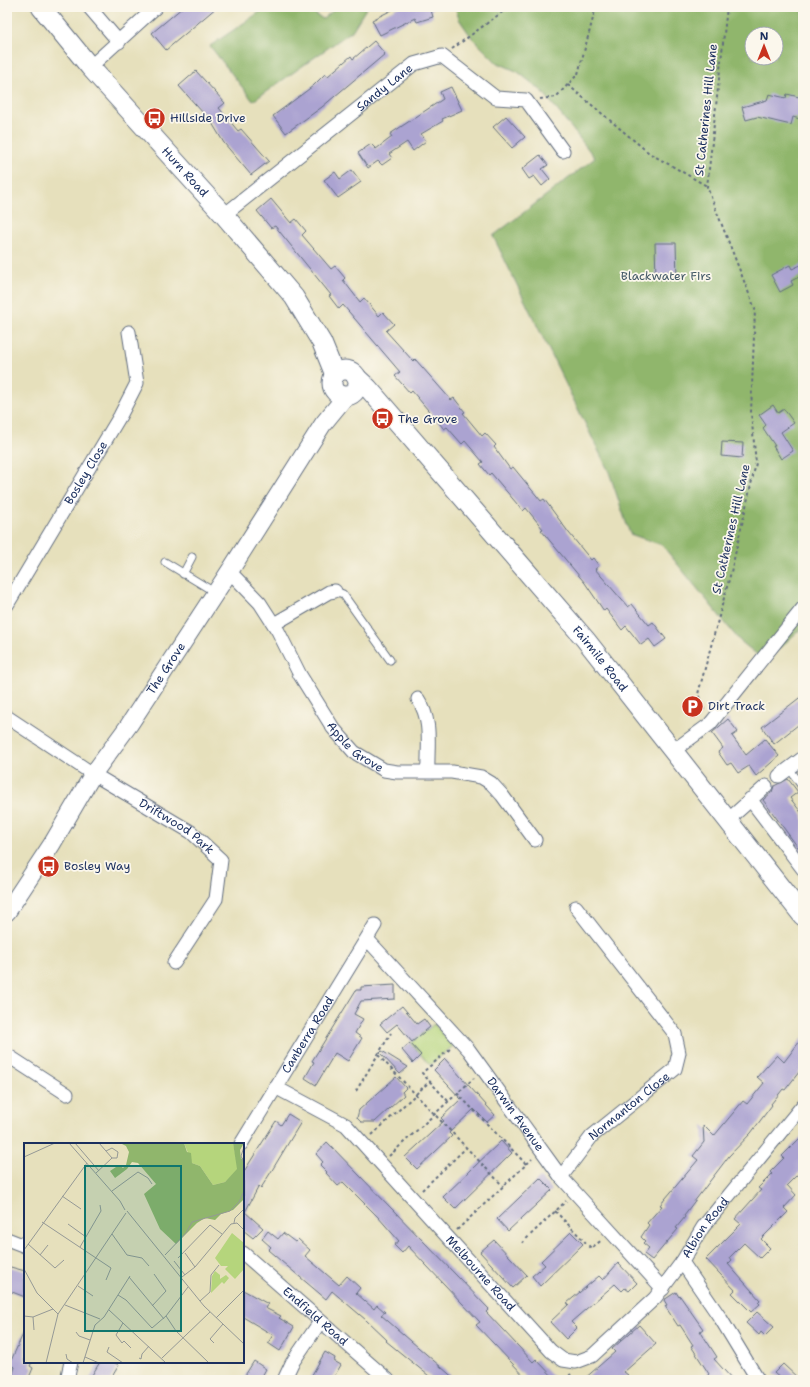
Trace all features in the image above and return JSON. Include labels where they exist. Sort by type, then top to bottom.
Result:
[{"type":"main road","name":"Hurn Road","points":[[42,7],[90,67],[224,215],[294,297],[345,384]]},
{"type":"main road","name":"Fairmile Road","points":[[345,384],[368,388],[585,639],[803,916]]},
{"type":"street","points":[[88,7],[119,42]]},
{"type":"street","points":[[90,67],[156,7]]},
{"type":"street","points":[[442,56],[496,98],[526,100],[563,151]]},
{"type":"street","name":"Sandy Lane","points":[[224,215],[414,64],[442,56]]},
{"type":"street","name":"Bosley Close","points":[[8,599],[120,416],[137,382],[129,332]]},
{"type":"street","name":"The Grove","points":[[8,907],[52,844],[92,774],[128,725],[216,593],[323,424],[345,384]]},
{"type":"street","name":"Apple Grove","points":[[229,571],[260,603],[274,624],[300,675],[333,728],[354,752],[384,770],[452,772],[481,777],[491,783],[535,840]]},
{"type":"street","points":[[274,624],[329,592],[335,591]]},
{"type":"street","points":[[673,751],[710,724],[803,608]]},
{"type":"street","points":[[418,699],[425,710],[428,725],[428,772]]},
{"type":"street","points":[[7,717],[92,774]]},
{"type":"street","points":[[784,772],[803,758]]},
{"type":"street","name":"Driftwood Park","points":[[92,774],[190,832],[221,860],[216,899],[174,963]]},
{"type":"street","points":[[728,820],[766,786]]},
{"type":"street","points":[[750,799],[803,869]]},
{"type":"street","name":"Normanton Close","points":[[562,1177],[592,1136],[675,1069],[679,1053],[675,1034],[580,920],[576,907]]},
{"type":"street","name":"Canberra Road","points":[[241,1143],[375,925]]},
{"type":"street","name":"Darwin Avenue","points":[[367,939],[460,1040],[562,1177],[663,1289]]},
{"type":"street","points":[[7,1055],[67,1094]]},
{"type":"street","name":"Melbourne Road","points":[[275,1087],[346,1125],[551,1351],[563,1360],[576,1362],[592,1356],[663,1289],[682,1262]]},
{"type":"street","name":"Albion Road","points":[[758,1380],[721,1319],[682,1262],[703,1227],[803,1105]]},
{"type":"street","points":[[7,1239],[24,1246]]},
{"type":"street","name":"Endfield Road","points":[[244,1254],[388,1380]]},
{"type":"street","points":[[284,1380],[292,1363],[320,1322]]},
{"type":"street","points":[[67,1380],[71,1363]]},
{"type":"lane","points":[[183,574],[192,557]]},
{"type":"lane","points":[[164,562],[216,593]]},
{"type":"lane","points":[[335,591],[343,594],[390,660]]},
{"type":"lane","points":[[784,772],[803,788]]},
{"type":"path","points":[[442,56],[509,7]]},
{"type":"path","points":[[526,100],[556,97],[578,74],[596,7]]},
{"type":"path","name":"St Catherines Hill Lane","points":[[710,724],[698,694],[731,572],[756,462],[750,413],[755,309],[707,186],[726,7]]},
{"type":"path","points":[[568,85],[649,153],[707,186]]},
{"type":"path","points":[[356,1092],[390,1033]]},
{"type":"path","points":[[448,1101],[422,1073],[460,1040]]},
{"type":"path","points":[[378,1055],[503,1186]]},
{"type":"path","points":[[381,1164],[483,1069]]},
{"type":"path","points":[[362,1143],[430,1081]]},
{"type":"path","points":[[457,1093],[526,1164]]},
{"type":"path","points":[[413,1199],[466,1148]]},
{"type":"path","points":[[449,1238],[542,1149]]},
{"type":"path","points":[[522,1243],[575,1192]]},
{"type":"path","points":[[555,1211],[591,1248],[611,1232]]},
{"type":"green space","points":[[267,7],[304,7],[323,19],[337,7],[367,7],[352,31],[253,101],[210,46]]},
{"type":"green space","name":"Blackwater Firs","points":[[455,7],[803,7],[803,627],[765,661],[739,640],[662,545],[630,534],[609,472],[493,236],[595,158],[543,92],[518,72],[496,62],[472,38],[459,19]]},
{"type":"green space","points":[[434,1024],[453,1046],[430,1065],[411,1043]]},
{"type":"building","points":[[183,7],[217,7],[166,50],[152,33]]},
{"type":"building","points":[[398,7],[436,7],[431,10],[433,17],[417,22],[415,18],[380,35],[372,20]]},
{"type":"building","points":[[374,41],[385,54],[322,107],[286,133],[273,116],[313,86],[325,74],[328,76],[351,56],[353,59]]},
{"type":"building","points":[[196,71],[225,103],[219,108],[238,131],[241,129],[269,161],[251,175],[224,143],[212,123],[179,86]]},
{"type":"building","points":[[451,87],[462,110],[442,119],[443,121],[421,134],[426,141],[413,151],[407,142],[389,154],[392,158],[382,165],[378,161],[368,168],[358,153],[371,144],[376,149],[392,137],[390,134],[443,99],[440,92]]},
{"type":"building","points":[[769,94],[786,98],[787,94],[803,98],[803,120],[793,117],[791,125],[757,117],[746,120],[742,107],[767,100]]},
{"type":"building","points":[[506,116],[525,137],[512,148],[493,127]]},
{"type":"building","points":[[540,155],[548,165],[542,169],[550,179],[542,186],[534,176],[529,179],[522,169]]},
{"type":"building","points":[[352,170],[361,182],[338,198],[324,180],[335,172],[340,179]]},
{"type":"building","points":[[271,199],[291,223],[296,219],[306,231],[302,235],[331,269],[335,266],[345,278],[343,280],[360,302],[364,298],[379,316],[383,312],[394,324],[386,331],[413,361],[415,359],[451,400],[454,398],[465,412],[463,413],[482,436],[485,433],[496,445],[494,447],[510,469],[513,467],[541,501],[544,499],[591,560],[593,558],[599,566],[595,569],[628,607],[632,604],[649,625],[653,622],[666,639],[655,647],[649,639],[641,645],[626,626],[622,630],[606,609],[604,611],[585,583],[541,530],[543,529],[526,508],[523,511],[491,473],[489,475],[480,464],[483,462],[465,441],[462,444],[447,427],[444,429],[412,391],[410,393],[395,376],[400,372],[343,305],[339,309],[329,296],[331,295],[275,226],[271,228],[257,211]]},
{"type":"building","points":[[655,243],[676,243],[677,279],[656,279]]},
{"type":"building","points":[[803,264],[803,275],[791,281],[793,285],[780,292],[771,275],[790,265],[792,269]]},
{"type":"building","points":[[773,405],[778,413],[784,409],[794,423],[781,432],[793,451],[781,459],[773,446],[775,446],[763,428],[766,425],[759,415]]},
{"type":"building","points":[[722,442],[743,443],[742,458],[721,456]]},
{"type":"building","points":[[803,695],[803,721],[774,744],[762,727]]},
{"type":"building","points":[[728,719],[738,732],[732,736],[746,755],[765,739],[779,756],[756,776],[749,766],[738,773],[731,763],[727,765],[718,752],[723,748],[712,733]]},
{"type":"building","points":[[788,779],[798,792],[790,798],[803,815],[803,854],[763,800],[772,792],[774,786]]},
{"type":"building","points":[[395,985],[395,999],[361,1001],[354,1014],[363,1019],[355,1033],[362,1038],[348,1061],[335,1053],[316,1085],[305,1078],[314,1062],[312,1061],[356,990],[361,990],[361,987]]},
{"type":"building","points":[[402,1006],[417,1024],[424,1019],[430,1027],[412,1042],[397,1024],[387,1032],[380,1024]]},
{"type":"building","points":[[803,1037],[803,1067],[785,1090],[783,1089],[771,1104],[772,1105],[751,1133],[729,1156],[684,1215],[685,1217],[676,1228],[678,1229],[652,1260],[644,1254],[649,1248],[643,1243],[645,1241],[641,1237],[649,1225],[647,1223],[662,1206],[660,1205],[698,1160],[693,1156],[704,1142],[703,1125],[714,1136],[743,1101],[747,1104],[764,1083],[757,1077],[777,1055],[784,1062]]},
{"type":"building","points":[[410,1043],[421,1055],[413,1063],[402,1050]]},
{"type":"building","points":[[382,1051],[408,1067],[400,1074],[380,1053]]},
{"type":"building","points":[[445,1059],[495,1115],[487,1122],[474,1109],[449,1133],[452,1136],[417,1169],[405,1157],[444,1121],[441,1118],[461,1099],[434,1070]]},
{"type":"building","points":[[396,1077],[406,1088],[402,1092],[404,1095],[375,1122],[361,1122],[357,1118],[359,1110]]},
{"type":"building","points":[[288,1114],[301,1122],[261,1188],[259,1186],[245,1212],[263,1228],[253,1238],[244,1231],[244,1171],[276,1121],[281,1125]]},
{"type":"building","points":[[803,1135],[803,1169],[787,1185],[796,1195],[784,1208],[788,1212],[761,1239],[770,1248],[760,1258],[744,1243],[730,1257],[732,1260],[728,1264],[760,1300],[758,1302],[760,1304],[751,1312],[732,1293],[735,1290],[706,1259],[741,1224],[735,1219],[761,1190],[758,1188],[772,1174],[770,1172],[784,1158],[782,1156]]},
{"type":"building","points":[[501,1141],[512,1153],[455,1209],[443,1197]]},
{"type":"building","points":[[327,1142],[489,1309],[486,1312],[533,1362],[536,1359],[556,1380],[528,1380],[476,1325],[480,1322],[408,1246],[402,1253],[394,1245],[399,1241],[378,1217],[343,1182],[338,1186],[320,1165],[323,1162],[316,1154]]},
{"type":"building","points":[[540,1178],[552,1190],[508,1231],[497,1219]]},
{"type":"building","points":[[268,1231],[278,1239],[283,1233],[295,1242],[298,1239],[310,1250],[305,1256],[339,1285],[347,1276],[360,1288],[356,1293],[374,1309],[377,1305],[385,1312],[381,1315],[456,1380],[434,1380],[386,1341],[387,1340],[366,1320],[332,1291],[326,1299],[268,1250],[271,1247],[262,1239]]},
{"type":"building","points":[[571,1232],[583,1244],[540,1286],[532,1276],[545,1265],[541,1261]]},
{"type":"building","points":[[494,1240],[527,1275],[513,1288],[480,1252]]},
{"type":"building","points":[[618,1263],[637,1283],[629,1291],[625,1288],[622,1291],[615,1284],[571,1322],[577,1328],[566,1339],[550,1322],[569,1304],[567,1303],[599,1276],[603,1280]]},
{"type":"building","points":[[7,1266],[24,1271],[24,1297],[7,1290]]},
{"type":"building","points":[[244,1291],[268,1304],[265,1308],[281,1316],[279,1318],[294,1327],[280,1351],[268,1343],[273,1335],[244,1318]]},
{"type":"building","points":[[676,1292],[703,1329],[700,1331],[717,1357],[714,1359],[733,1380],[703,1380],[709,1374],[691,1346],[693,1345],[665,1306],[667,1305],[664,1300]]},
{"type":"building","points":[[757,1312],[774,1327],[765,1336],[761,1332],[759,1335],[746,1323]]},
{"type":"building","points":[[639,1325],[656,1344],[624,1372],[628,1375],[622,1380],[583,1380],[615,1352],[612,1349]]},
{"type":"building","points":[[24,1332],[24,1363],[32,1363],[30,1366],[33,1368],[28,1380],[11,1380],[15,1367],[9,1365]]},
{"type":"building","points":[[325,1352],[335,1358],[334,1361],[341,1365],[332,1380],[309,1380]]},
{"type":"building","points":[[254,1361],[266,1369],[260,1380],[250,1380],[244,1377]]},
{"type":"building","points":[[99,1363],[115,1363],[119,1365],[110,1380],[89,1380]]},
{"type":"building","points":[[783,1364],[800,1380],[782,1380],[774,1373]]},
{"type":"place","name":"Hillside Drive","points":[[155,118]]},
{"type":"place","name":"The Grove","points":[[383,419]]},
{"type":"place","name":"Dirt Track","points":[[692,706]]},
{"type":"place","name":"Bosley Way","points":[[49,866]]}]
